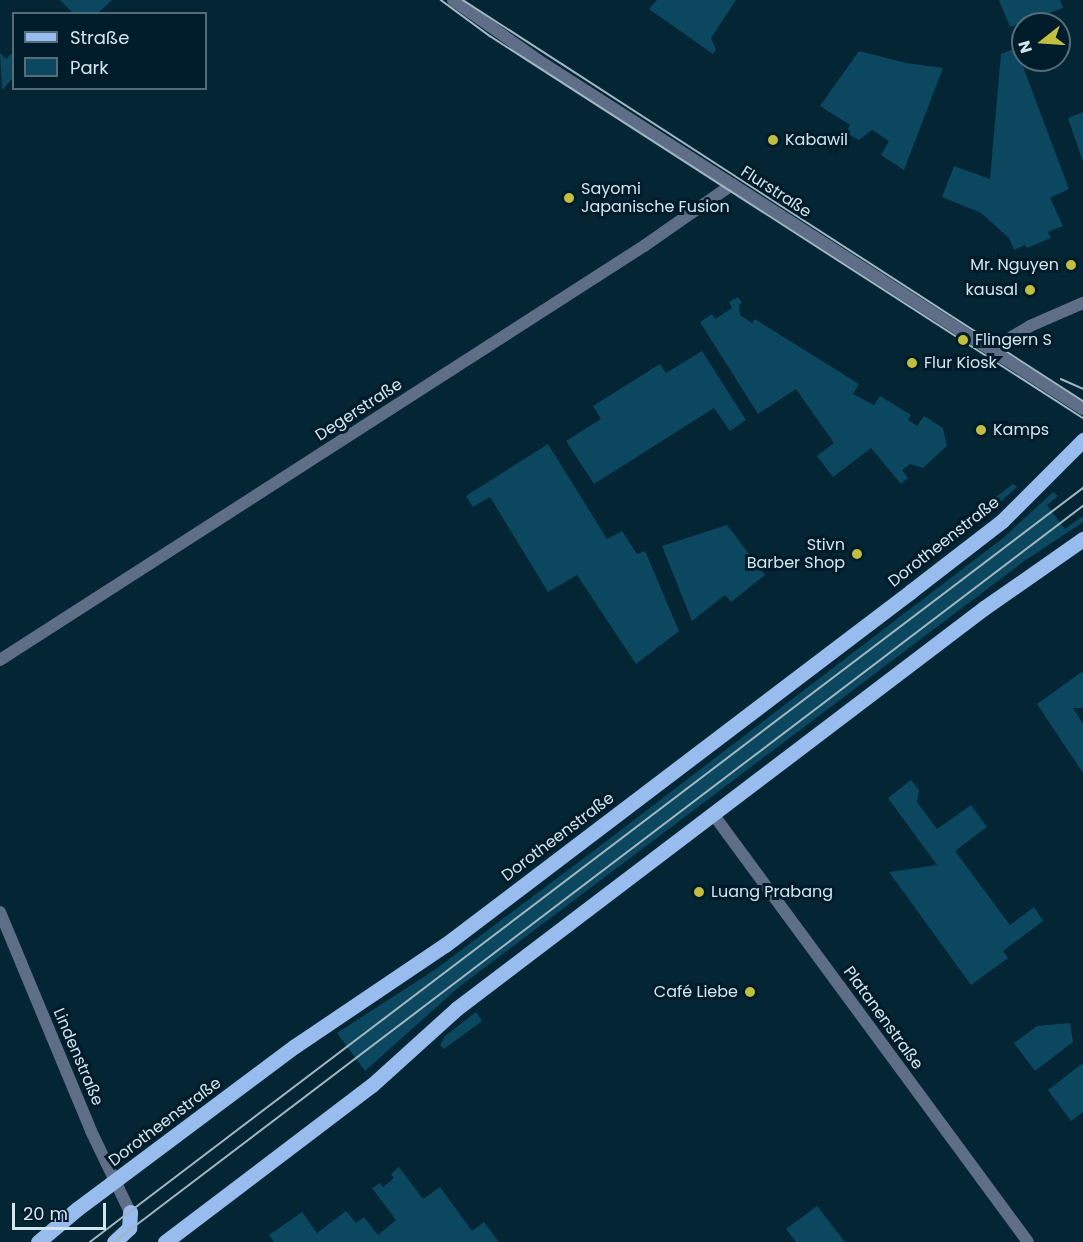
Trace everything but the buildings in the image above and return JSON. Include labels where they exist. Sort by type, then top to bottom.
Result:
[{"type":"main road","name":"Dorotheenstraße","points":[[38,1242],[303,1040],[445,945],[910,592],[1002,521],[1083,440]]},
{"type":"main road","points":[[165,1242],[372,1085],[456,1009],[984,608],[1083,539]]},
{"type":"main road","points":[[114,1242],[129,1228],[130,1212]]},
{"type":"street","name":"Flurstraße","points":[[453,0],[538,60],[1083,409]]},
{"type":"street","name":"Degerstraße","points":[[0,660],[644,246],[733,184]]},
{"type":"street","points":[[990,350],[1030,326],[1083,303]]},
{"type":"street","name":"Platanenstraße","points":[[713,814],[1028,1242]]},
{"type":"street","name":"Lindenstraße","points":[[0,912],[23,972],[114,1182],[130,1212]]},
{"type":"green space","points":[[60,0],[112,0],[99,12],[72,12]]},
{"type":"green space","points":[[657,0],[736,0],[711,38],[716,50],[713,54],[649,9]]},
{"type":"green space","points":[[999,0],[1060,0],[1063,8],[1052,12],[1011,12],[1010,27]]},
{"type":"green space","points":[[1011,50],[1011,72],[1025,72],[1069,189],[1050,198],[1063,226],[1048,232],[1051,238],[1027,248],[1025,245],[1014,250],[1009,238],[981,213],[942,197],[954,166],[990,179],[1001,54]]},
{"type":"green space","points":[[859,51],[906,63],[943,68],[904,170],[881,155],[889,141],[872,130],[859,140],[846,133],[850,125],[820,106]]},
{"type":"green space","points":[[0,53],[6,59],[12,53],[12,79],[2,90]]},
{"type":"green space","points":[[1083,112],[1083,162],[1068,118]]},
{"type":"green space","points":[[738,297],[742,303],[739,305],[740,315],[752,323],[755,319],[859,384],[853,394],[874,405],[880,396],[911,415],[908,420],[917,426],[924,416],[943,428],[947,446],[923,468],[910,464],[902,470],[908,478],[901,484],[871,448],[833,477],[817,456],[834,443],[796,389],[758,414],[700,322],[712,314],[715,319],[732,308],[729,302]]},
{"type":"green space","points":[[702,351],[746,420],[730,431],[714,408],[594,484],[566,441],[601,419],[593,406],[660,364],[666,373]]},
{"type":"green space","points":[[548,444],[607,539],[622,531],[637,554],[645,551],[679,631],[636,664],[577,575],[548,592],[490,497],[473,507],[466,496]]},
{"type":"green space","points":[[1013,484],[1017,487],[979,521],[973,514]]},
{"type":"green space","points":[[1053,492],[1058,496],[1047,505],[1065,529],[1083,516],[1083,522],[1023,562],[459,987],[365,1071],[337,1033],[436,969],[600,846],[1003,538]]},
{"type":"green space","points":[[727,525],[765,575],[731,602],[725,595],[692,621],[662,546]]},
{"type":"green space","points":[[1083,671],[1083,708],[1073,708],[1083,724],[1083,773],[1037,704]]},
{"type":"green space","points":[[911,780],[919,790],[917,802],[937,829],[971,805],[987,827],[955,851],[1010,925],[1034,907],[1043,921],[1003,951],[1008,958],[971,985],[889,872],[937,865],[888,798]]},
{"type":"green space","points":[[476,1012],[482,1021],[444,1049],[440,1045],[445,1036]]},
{"type":"green space","points":[[1070,1023],[1073,1042],[1035,1071],[1014,1043],[1037,1026]]},
{"type":"green space","points":[[1083,1063],[1083,1112],[1071,1121],[1048,1090]]},
{"type":"green space","points":[[399,1167],[423,1199],[440,1187],[472,1231],[484,1222],[499,1242],[274,1242],[269,1235],[302,1212],[317,1233],[346,1211],[356,1223],[364,1217],[378,1235],[396,1220],[372,1188],[380,1183],[383,1187],[394,1178],[391,1174]]},
{"type":"green space","points":[[817,1206],[845,1242],[796,1242],[786,1229]]},
{"type":"tram line","points":[[441,0],[490,36],[1083,418]]},
{"type":"tram line","points":[[463,0],[1083,401]]},
{"type":"tram line","points":[[1061,379],[1083,389]]},
{"type":"tram line","points":[[90,1242],[1083,488]]},
{"type":"tram line","points":[[114,1242],[1083,506]]},
{"type":"place","name":"Kabawil","points":[[773,140]]},
{"type":"place","name":"Sayomi Japanische Fusion","points":[[569,198]]},
{"type":"place","name":"Mr. Nguyen","points":[[1071,265]]},
{"type":"place","name":"kausal","points":[[1030,290]]},
{"type":"place","name":"Flingern S","points":[[963,340]]},
{"type":"place","name":"Flur Kiosk","points":[[912,363]]},
{"type":"place","name":"Kamps","points":[[981,430]]},
{"type":"place","name":"Stivn Barber Shop","points":[[857,554]]},
{"type":"place","name":"Luang Prabang","points":[[699,892]]},
{"type":"place","name":"Café Liebe","points":[[750,992]]}]
